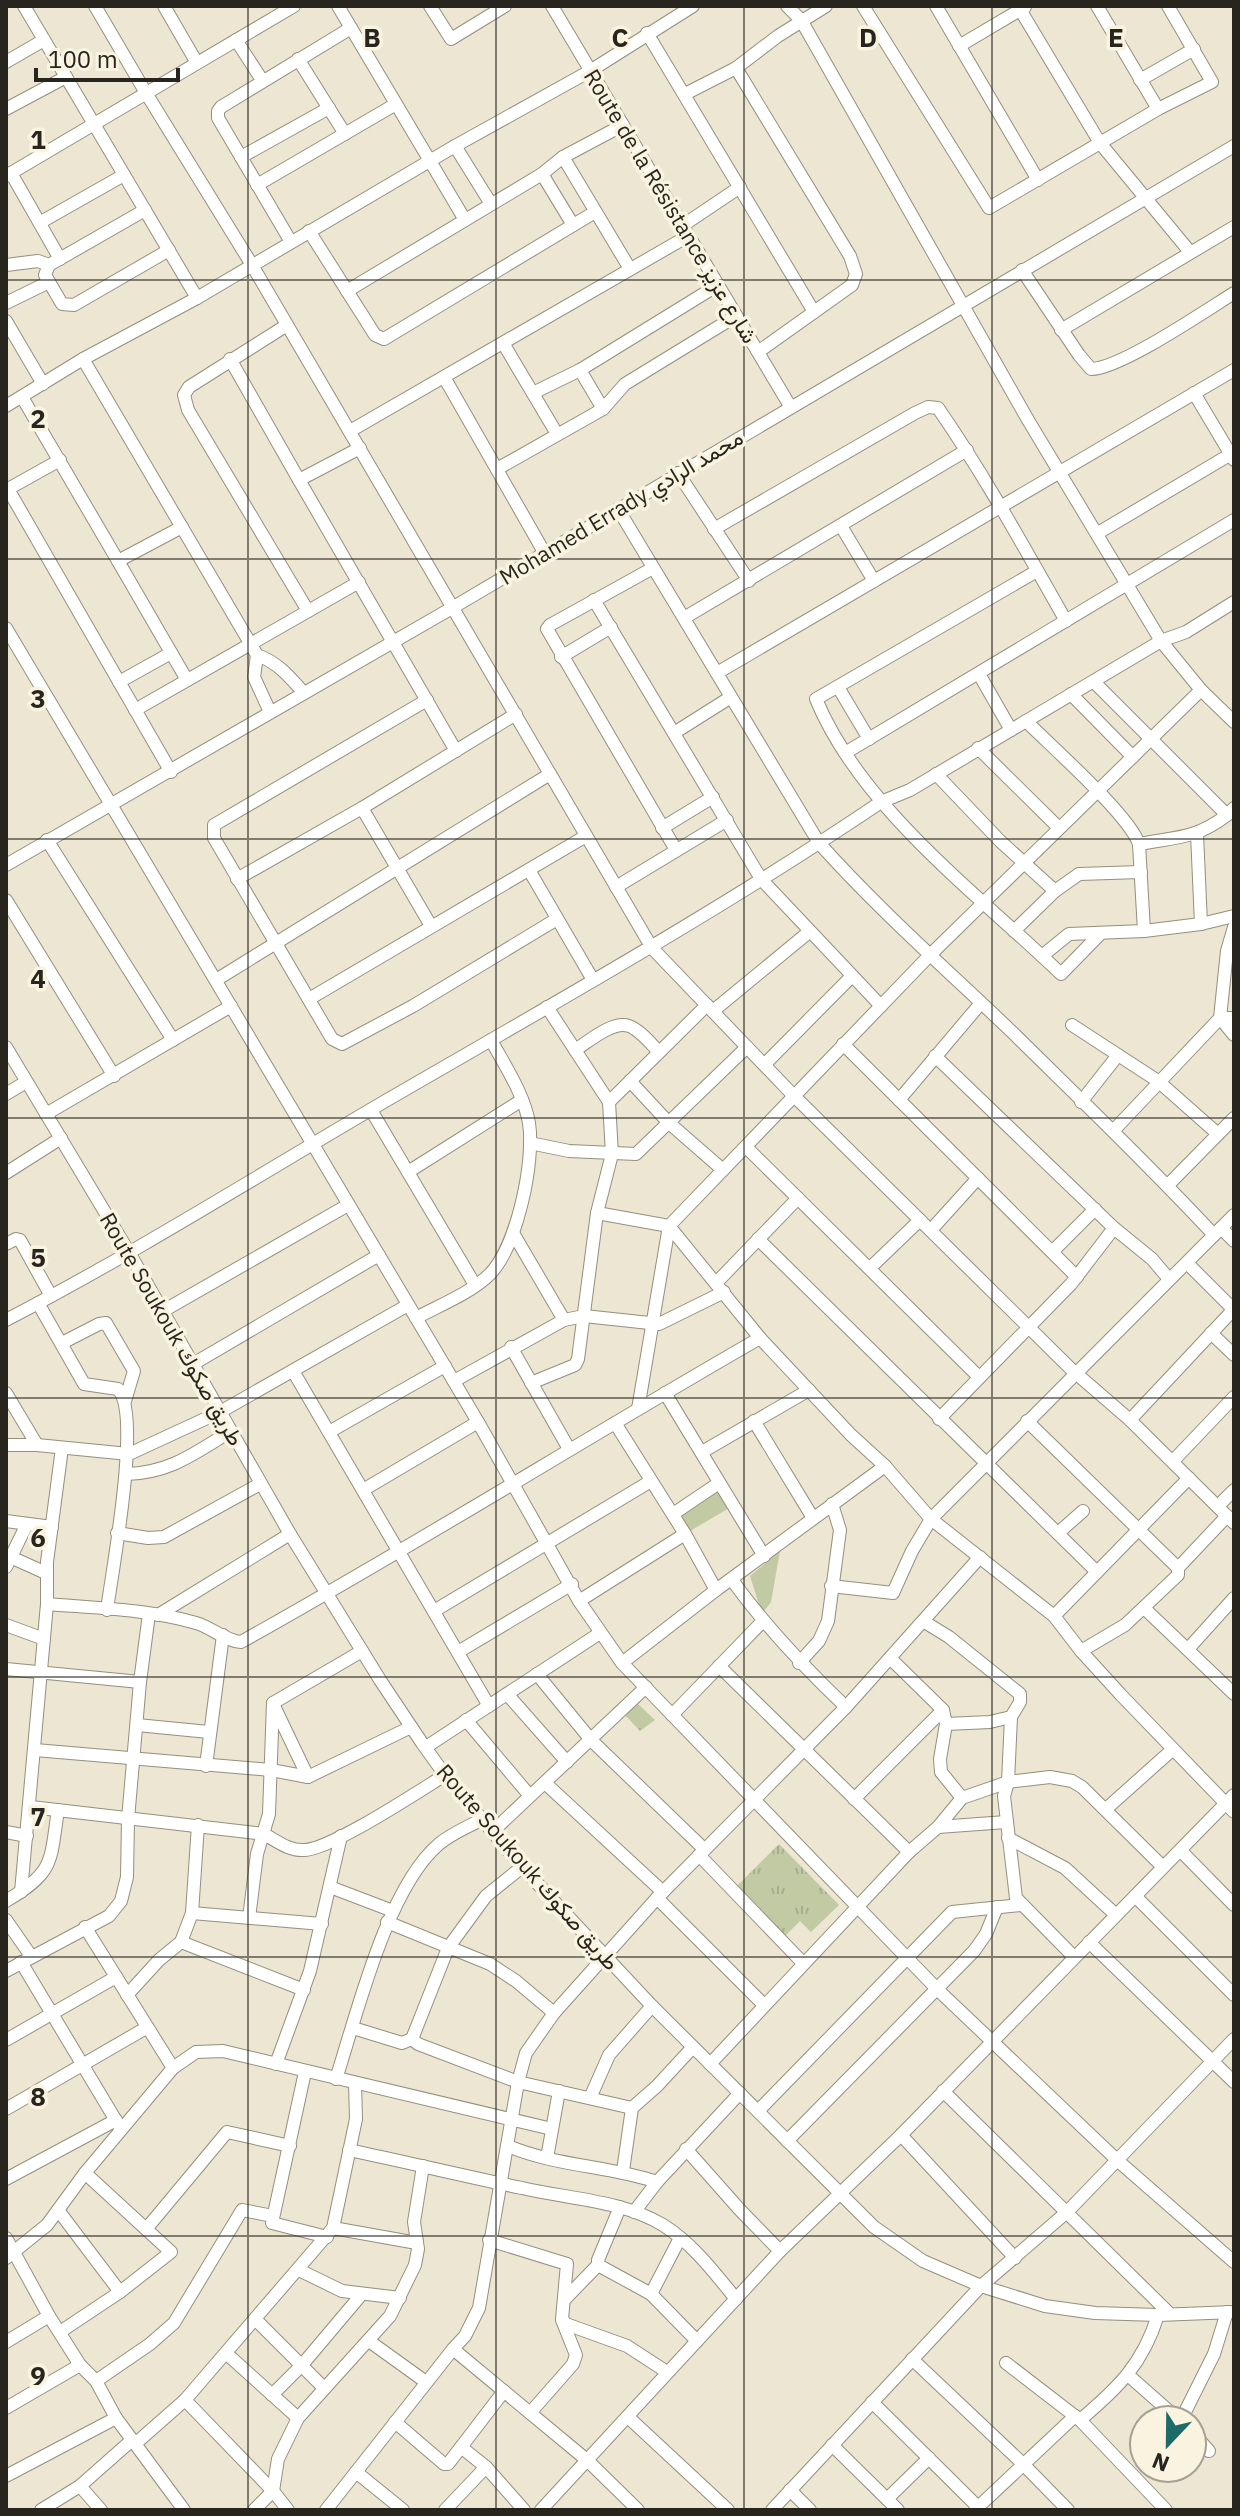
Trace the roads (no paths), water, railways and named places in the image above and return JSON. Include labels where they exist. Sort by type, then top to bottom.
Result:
[{"type":"street","points":[[24,6],[197,298]]},
{"type":"street","points":[[95,6],[252,265],[652,948],[793,1095],[1226,1515]]},
{"type":"street","points":[[55,262],[41,222],[8,175],[236,40],[279,10],[294,6]]},
{"type":"street","points":[[338,6],[465,220]]},
{"type":"street","points":[[430,6],[451,39],[498,8]]},
{"type":"street","points":[[6,406],[83,359],[197,298],[429,161],[590,71],[693,6]]},
{"type":"street","points":[[787,6],[801,20],[1028,420],[1161,641],[1201,690],[1234,722]]},
{"type":"street","points":[[685,94],[736,68],[801,20],[826,6]]},
{"type":"street","points":[[863,6],[989,208],[1158,109],[1212,82],[1168,6]]},
{"type":"street","points":[[936,6],[1038,180]]},
{"type":"street","points":[[1097,6],[1158,109]]},
{"type":"street","name":"Route de la Résistance شارع عزيز","points":[[555,7],[790,406]]},
{"type":"street","points":[[959,46],[1022,7],[1100,143],[1190,252]]},
{"type":"street","points":[[169,8],[197,63]]},
{"type":"street","points":[[291,242],[218,118],[218,111],[262,80],[351,28]]},
{"type":"street","points":[[647,33],[814,312]]},
{"type":"street","points":[[6,62],[44,40]]},
{"type":"street","points":[[236,40],[262,80]]},
{"type":"street","points":[[1140,80],[1194,49]]},
{"type":"street","points":[[298,59],[345,134]]},
{"type":"street","points":[[736,68],[850,256],[856,274],[852,285],[758,352]]},
{"type":"street","points":[[6,109],[66,77]]},
{"type":"street","points":[[257,185],[396,104]]},
{"type":"street","points":[[241,157],[329,108]]},
{"type":"street","points":[[347,291],[542,174],[563,157],[623,125]]},
{"type":"street","points":[[455,146],[491,204]]},
{"type":"street","name":"Mohamed Errady محمد الرادي","points":[[6,865],[452,608],[1234,146]]},
{"type":"street","points":[[563,157],[630,269]]},
{"type":"street","points":[[542,174],[573,225]]},
{"type":"street","points":[[41,222],[124,175]]},
{"type":"street","points":[[350,431],[630,269],[685,231],[740,187]]},
{"type":"street","points":[[145,210],[45,269],[62,304],[74,305],[169,250]]},
{"type":"street","points":[[309,231],[375,335],[384,339],[595,212]]},
{"type":"street","points":[[1061,330],[1234,227]]},
{"type":"street","points":[[6,265],[55,262]]},
{"type":"street","points":[[1022,270],[1091,369],[1126,357],[1234,293]]},
{"type":"street","points":[[6,303],[49,282]]},
{"type":"street","points":[[533,393],[580,370],[718,285]]},
{"type":"street","points":[[497,469],[603,409],[625,384],[736,316]]},
{"type":"street","points":[[6,321],[11,341],[43,384]]},
{"type":"street","points":[[287,325],[230,359],[189,387],[184,395],[188,410],[308,611]]},
{"type":"street","points":[[503,343],[557,434]]},
{"type":"street","points":[[83,359],[254,650],[282,669],[303,692]]},
{"type":"street","points":[[230,359],[456,751]]},
{"type":"street","points":[[580,370],[603,409]]},
{"type":"street","points":[[717,673],[1234,370]]},
{"type":"street","points":[[444,377],[544,552]]},
{"type":"street","points":[[1098,533],[1232,457],[1194,393]]},
{"type":"street","points":[[22,397],[187,680]]},
{"type":"street","points":[[714,529],[928,407],[938,408],[1002,507],[1066,621]]},
{"type":"street","points":[[299,480],[360,448]]},
{"type":"street","points":[[684,618],[967,450]]},
{"type":"street","points":[[60,460],[7,490],[171,772]]},
{"type":"street","points":[[678,473],[749,581]]},
{"type":"street","points":[[618,509],[819,843],[858,886],[1081,1102],[1218,1231],[1234,1241]]},
{"type":"street","points":[[845,753],[1234,520]]},
{"type":"street","points":[[841,526],[874,581]]},
{"type":"street","points":[[118,561],[182,527]]},
{"type":"street","points":[[653,568],[547,629],[676,850]]},
{"type":"street","points":[[1037,571],[816,699],[845,753],[881,802],[983,904],[1061,974],[1101,933]]},
{"type":"street","points":[[135,710],[187,680],[254,650],[308,611],[359,582]]},
{"type":"street","points":[[594,600],[761,879],[881,1006]]},
{"type":"street","points":[[6,1320],[130,1254],[312,1144],[652,948],[881,802],[910,790],[1161,641],[1186,632],[1234,602]]},
{"type":"street","points":[[561,657],[611,627]]},
{"type":"street","points":[[6,628],[454,1381],[579,1601],[622,1663],[906,1959],[1117,2160],[1234,2262]]},
{"type":"street","points":[[254,650],[254,677],[270,712]]},
{"type":"street","points":[[119,682],[171,653]]},
{"type":"street","points":[[979,674],[1011,730]]},
{"type":"street","points":[[1094,682],[1150,740],[1231,811],[1197,834],[1166,842],[1139,844]]},
{"type":"street","points":[[838,687],[869,739]]},
{"type":"street","points":[[638,1409],[669,1226],[929,956],[1201,690]]},
{"type":"street","points":[[1071,694],[1133,757]]},
{"type":"street","points":[[674,733],[731,697]]},
{"type":"street","points":[[427,700],[214,825],[214,838],[275,944],[337,1043],[347,1042],[413,1006],[557,919]]},
{"type":"street","points":[[1223,711],[1234,700]]},
{"type":"street","points":[[237,879],[362,808],[516,714]]},
{"type":"street","points":[[1026,721],[1135,834],[1139,844],[1144,931]]},
{"type":"street","points":[[978,748],[1059,828]]},
{"type":"street","points":[[216,980],[550,774]]},
{"type":"street","points":[[936,774],[1055,891]]},
{"type":"street","points":[[662,828],[713,797]]},
{"type":"street","points":[[362,808],[431,926]]},
{"type":"street","points":[[616,887],[727,820]]},
{"type":"street","points":[[1197,834],[1201,924]]},
{"type":"street","points":[[309,999],[586,836]]},
{"type":"street","points":[[47,840],[173,1040]]},
{"type":"street","points":[[529,870],[593,980]]},
{"type":"street","points":[[1014,931],[1055,891],[1084,873],[1141,872]]},
{"type":"street","points":[[6,900],[114,1076]]},
{"type":"street","points":[[1042,956],[1069,934],[1144,931],[1201,924],[1234,916]]},
{"type":"street","points":[[1113,1131],[1220,1018],[1234,927]]},
{"type":"street","points":[[609,1102],[659,1052],[710,1008],[809,932]]},
{"type":"street","points":[[765,1064],[852,976]]},
{"type":"street","points":[[899,1100],[981,1003]]},
{"type":"street","points":[[46,1114],[231,1006]]},
{"type":"street","points":[[531,1383],[575,1365],[597,1213],[612,1154],[609,1102],[547,1007]]},
{"type":"street","points":[[1220,1018],[1234,1018]]},
{"type":"street","points":[[1220,1018],[1234,1035]]},
{"type":"street","points":[[575,1050],[622,1025],[633,1028],[659,1052]]},
{"type":"street","points":[[1072,1025],[1158,1081],[1218,1134]]},
{"type":"street","points":[[416,1318],[475,1285],[497,1266],[520,1210],[530,1143],[529,1124],[522,1100],[491,1040]]},
{"type":"street","points":[[843,1044],[1077,1277]]},
{"type":"street","name":"Route Soukouk طريق صكوك","points":[[6,1047],[130,1254],[326,1595],[411,1727],[481,1820],[652,2006],[840,2193],[897,2245],[923,2261],[981,2286],[1045,2306],[1095,2313],[1230,2312]]},
{"type":"street","points":[[530,1143],[569,1151],[636,1154],[747,1047]]},
{"type":"street","points":[[1081,1102],[1118,1055]]},
{"type":"street","points":[[935,1056],[1114,1228],[1152,1259],[1169,1279]]},
{"type":"street","points":[[630,1081],[668,1122],[723,1170]]},
{"type":"street","points":[[6,1094],[26,1082]]},
{"type":"street","points":[[408,1172],[522,1100]]},
{"type":"street","points":[[371,1110],[475,1285]]},
{"type":"street","points":[[1168,1185],[1234,1118]]},
{"type":"street","points":[[6,1173],[61,1138]]},
{"type":"street","points":[[746,1147],[871,1267],[979,1377]]},
{"type":"street","points":[[931,1230],[978,1178]]},
{"type":"street","points":[[454,1381],[564,1320],[584,1316],[652,1325],[665,1323],[721,1287],[758,1239],[798,1198]]},
{"type":"street","points":[[163,1311],[348,1205]]},
{"type":"street","points":[[1053,1251],[1095,1209]]},
{"type":"street","points":[[546,2508],[780,2251],[901,2135],[1163,1867],[1231,1803],[1172,1750],[1081,1651],[1054,1616],[931,1519],[885,1466],[760,1338],[669,1226],[597,1213]]},
{"type":"street","points":[[831,1586],[893,1593],[931,1519],[1234,1215]]},
{"type":"street","points":[[871,1267],[920,1220]]},
{"type":"street","points":[[939,1419],[1077,1277],[1114,1228]]},
{"type":"street","points":[[513,1233],[564,1320]]},
{"type":"street","points":[[758,1239],[1097,1572]]},
{"type":"street","points":[[6,1244],[20,1240],[51,1296]]},
{"type":"street","points":[[193,1364],[379,1255]]},
{"type":"street","points":[[1130,1420],[1234,1309],[1187,1263]]},
{"type":"street","points":[[38,1303],[84,1384],[118,1389],[125,1401]]},
{"type":"street","points":[[6,1445],[129,1454],[220,1412],[408,1305]]},
{"type":"street","points":[[62,1343],[106,1323],[134,1371],[125,1401],[129,1454],[107,1610]]},
{"type":"street","points":[[1211,1333],[1234,1355]]},
{"type":"street","points":[[47,1604],[154,1615],[196,1623],[241,1642],[399,1554],[513,1482],[760,1338]]},
{"type":"street","points":[[511,1347],[569,1449]]},
{"type":"street","points":[[329,1432],[445,1366]]},
{"type":"street","points":[[293,1371],[489,1706]]},
{"type":"street","points":[[702,1452],[809,1390]]},
{"type":"street","points":[[6,1393],[37,1445]]},
{"type":"street","points":[[665,1393],[764,1556]]},
{"type":"street","points":[[1173,1461],[1234,1397]]},
{"type":"street","points":[[754,1421],[813,1518]]},
{"type":"street","points":[[1027,1421],[1178,1568]]},
{"type":"street","points":[[363,1490],[478,1422]]},
{"type":"street","points":[[615,1423],[673,1514],[716,1590]]},
{"type":"street","points":[[126,1474],[169,1468],[231,1431]]},
{"type":"street","points":[[21,1892],[47,1604],[46,1573],[62,1448]]},
{"type":"street","points":[[622,1663],[885,1466]]},
{"type":"street","points":[[1054,1616],[1189,1478]]},
{"type":"street","points":[[434,1611],[651,1481]]},
{"type":"street","points":[[673,1514],[719,1483]]},
{"type":"street","points":[[117,1533],[164,1537],[260,1484]]},
{"type":"street","points":[[1081,1651],[1125,1625],[1178,1575],[1178,1568],[1226,1515],[1234,1490]]},
{"type":"street","points":[[799,1663],[812,1651],[828,1621],[840,1530],[832,1504]]},
{"type":"street","points":[[1058,1533],[1083,1511]]},
{"type":"street","points":[[6,1521],[52,1527]]},
{"type":"street","points":[[27,1524],[7,1559],[46,1573]]},
{"type":"street","points":[[6,1971],[109,1916],[121,1901],[127,1877],[128,1819],[140,1682],[154,1615],[290,1534]]},
{"type":"street","points":[[579,1601],[685,1534]]},
{"type":"street","points":[[326,2510],[465,2336],[479,2308],[518,2082],[526,2053],[554,2013],[660,1895],[846,1707],[980,1557]]},
{"type":"street","points":[[732,1580],[762,1622],[799,1663],[846,1707]]},
{"type":"street","points":[[458,1652],[572,1584]]},
{"type":"street","points":[[1189,1648],[1234,1598]]},
{"type":"street","points":[[1144,1608],[1234,1694]]},
{"type":"street","points":[[923,1621],[949,1637],[1020,1694],[1020,1702],[1011,1717],[1008,1782],[1004,1796],[1014,1890],[1021,1905],[1074,1957]]},
{"type":"street","points":[[672,1715],[762,1622]]},
{"type":"street","points":[[6,1625],[44,1639]]},
{"type":"street","points":[[426,1747],[600,1633]]},
{"type":"street","points":[[206,1766],[223,1635]]},
{"type":"street","points":[[273,1703],[362,1651]]},
{"type":"street","points":[[891,1659],[944,1717],[990,1722],[1011,1717]]},
{"type":"street","points":[[719,1666],[909,1852]]},
{"type":"street","points":[[6,1669],[140,1682]]},
{"type":"street","points":[[537,1674],[591,1740],[702,1852],[803,1963]]},
{"type":"street","points":[[492,1832],[646,1687]]},
{"type":"street","points":[[507,1694],[567,1762]]},
{"type":"street","points":[[249,1918],[257,1854],[269,1814],[273,1703]]},
{"type":"street","points":[[273,1703],[308,1777]]},
{"type":"street","points":[[944,1717],[941,1772],[962,1798]]},
{"type":"street","points":[[854,1799],[944,1717]]},
{"type":"street","points":[[466,1720],[530,1796]]},
{"type":"street","points":[[137,1725],[209,1732]]},
{"type":"street","points":[[35,1750],[271,1770],[308,1777],[411,1727]]},
{"type":"street","points":[[1106,1809],[1172,1750]]},
{"type":"street","points":[[31,1807],[264,1834],[291,1849],[305,1850],[341,1836],[445,1775]]},
{"type":"street","points":[[710,2064],[763,2004],[909,1852],[938,1827],[962,1798],[1008,1782],[1038,1777],[1072,1781],[1106,1809],[1163,1867]]},
{"type":"street","points":[[545,1783],[660,1895],[763,2004]]},
{"type":"street","points":[[6,1901],[21,1892],[48,1867],[58,1810]]},
{"type":"street","points":[[336,2079],[390,1916],[434,1848],[481,1820]]},
{"type":"street","points":[[938,1827],[1006,1822]]},
{"type":"street","points":[[127,1995],[159,1960],[181,1942],[192,1913],[198,1825]]},
{"type":"street","points":[[6,1832],[27,1836]]},
{"type":"street","points":[[276,2064],[304,1990],[341,1836]]},
{"type":"street","points":[[1008,1838],[1065,1868],[1116,1915]]},
{"type":"street","points":[[1181,1851],[1234,1905]]},
{"type":"street","points":[[353,2028],[402,2043],[412,2039],[448,1948],[486,1896],[522,1867]]},
{"type":"street","points":[[330,1887],[448,1948],[499,1969],[554,2013]]},
{"type":"street","points":[[1135,1896],[1234,1995]]},
{"type":"street","points":[[758,2111],[955,1910],[1021,1905]]},
{"type":"street","points":[[787,2141],[974,1951],[986,1934],[997,1907]]},
{"type":"street","points":[[192,1913],[322,1924]]},
{"type":"street","points":[[6,1920],[52,2013],[119,2125]]},
{"type":"street","points":[[85,1927],[173,2068]]},
{"type":"street","points":[[181,1942],[304,1990]]},
{"type":"street","points":[[1089,1942],[1234,2082]]},
{"type":"street","points":[[6,2040],[116,1977]]},
{"type":"street","points":[[590,2098],[609,2055],[652,2006]]},
{"type":"street","points":[[6,2109],[146,2028]]},
{"type":"street","points":[[412,2039],[518,2082],[632,2108]]},
{"type":"street","points":[[772,2510],[981,2286],[1067,2212],[1234,2039]]},
{"type":"street","points":[[623,2171],[632,2108],[693,2047]]},
{"type":"street","points":[[11,2256],[47,2225],[119,2125],[173,2068],[205,2050],[223,2051],[552,2129]]},
{"type":"street","points":[[305,2072],[272,2223],[417,2243]]},
{"type":"street","points":[[41,2510],[80,2486],[185,2400],[330,2233],[356,2114],[353,2100],[355,2083]]},
{"type":"street","points":[[547,2158],[559,2091]]},
{"type":"street","points":[[872,2402],[976,2509],[1022,2463],[1105,2399],[1128,2375],[1164,2314],[1067,2212],[943,2091]]},
{"type":"street","points":[[634,2212],[686,2149],[740,2093]]},
{"type":"street","points":[[6,2179],[119,2125]]},
{"type":"street","points":[[147,2228],[227,2132],[290,2146]]},
{"type":"street","points":[[901,2135],[1015,2258]]},
{"type":"street","points":[[508,2146],[547,2158],[623,2171],[657,2182]]},
{"type":"street","points":[[686,2149],[780,2251]]},
{"type":"street","points":[[349,2150],[634,2212],[662,2225],[680,2238],[698,2254],[736,2299]]},
{"type":"street","points":[[254,2510],[273,2491],[278,2459],[298,2418],[369,2341],[390,2316],[400,2298],[415,2265],[417,2243],[414,2222],[423,2166]]},
{"type":"street","points":[[60,2332],[171,2254],[147,2228],[85,2173]]},
{"type":"street","points":[[564,2300],[598,2265],[620,2207]]},
{"type":"street","points":[[58,2210],[120,2292]]},
{"type":"street","points":[[96,2381],[150,2344],[174,2323],[242,2210],[273,2216]]},
{"type":"street","points":[[6,2238],[11,2256],[80,2365],[96,2381],[116,2418],[184,2510]]},
{"type":"street","points":[[651,2294],[680,2238]]},
{"type":"street","points":[[489,2240],[567,2264],[562,2319],[576,2355],[573,2364],[530,2413]]},
{"type":"street","points":[[598,2265],[651,2294],[697,2341]]},
{"type":"street","points":[[299,2270],[342,2291],[400,2298]]},
{"type":"street","points":[[272,2395],[302,2365],[361,2295]]},
{"type":"street","points":[[1188,2404],[1214,2354],[1230,2312]]},
{"type":"street","points":[[6,2342],[49,2316]]},
{"type":"street","points":[[255,2319],[324,2388]]},
{"type":"street","points":[[562,2319],[574,2328],[627,2346],[667,2372]]},
{"type":"street","points":[[369,2341],[426,2382]]},
{"type":"street","points":[[453,2349],[588,2461],[638,2510]]},
{"type":"street","points":[[227,2354],[298,2418]]},
{"type":"street","points":[[912,2359],[1067,2510]]},
{"type":"street","points":[[1006,2363],[1077,2418],[1166,2510]]},
{"type":"street","points":[[6,2408],[80,2365]]},
{"type":"street","points":[[1128,2375],[1162,2404]]},
{"type":"street","points":[[395,2422],[444,2464],[451,2462],[504,2391]]},
{"type":"street","points":[[185,2400],[288,2510]]},
{"type":"street","points":[[628,2417],[728,2510]]},
{"type":"street","points":[[6,2476],[116,2418]]},
{"type":"street","points":[[832,2445],[898,2510]]},
{"type":"street","points":[[461,2447],[486,2467],[524,2510]]},
{"type":"street","points":[[887,2499],[929,2458]]},
{"type":"street","points":[[445,2510],[486,2467]]},
{"type":"street","points":[[356,2472],[403,2510]]},
{"type":"street","points":[[80,2486],[101,2510]]},
{"type":"street","points":[[790,2490],[810,2510]]}]
